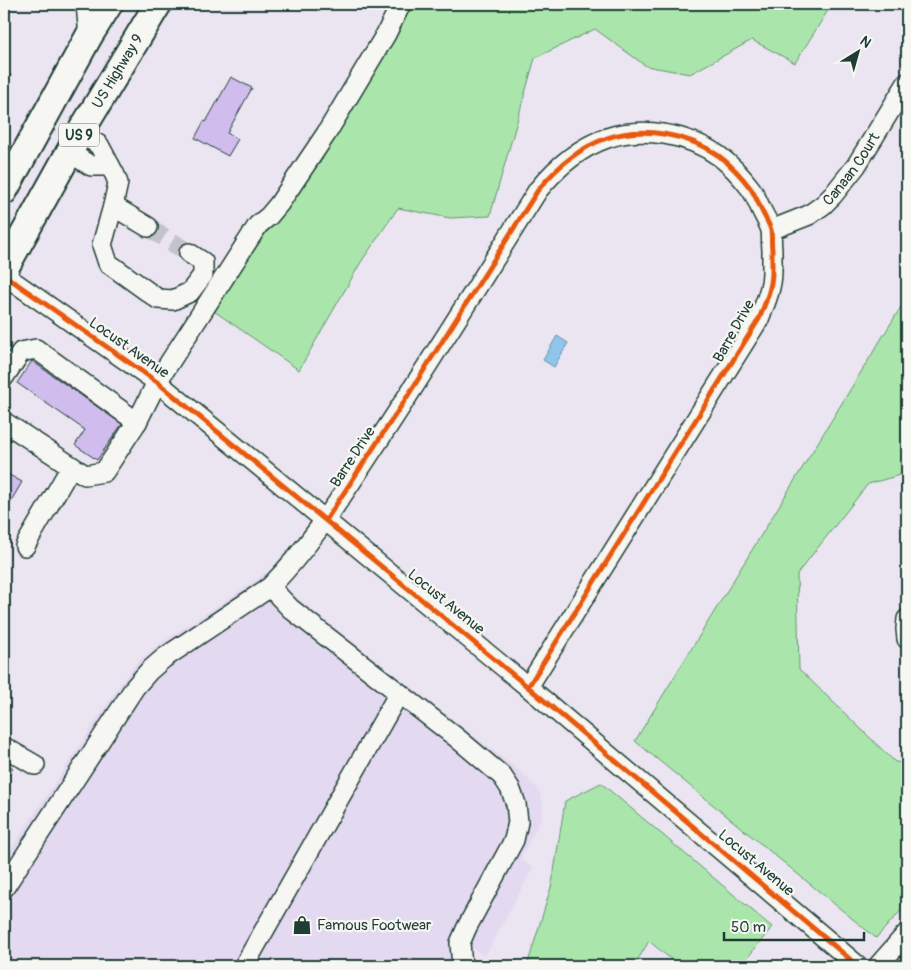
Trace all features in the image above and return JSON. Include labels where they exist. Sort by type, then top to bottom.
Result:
[{"type":"highway","name":"US 9","points":[[6,180],[109,4]]},
{"type":"highway","name":"US Highway 9","points":[[4,270],[75,142],[158,4]]},
{"type":"street","points":[[86,4],[89,36]]},
{"type":"street","name":"Locust Avenue","points":[[157,382],[258,225],[279,204],[326,134],[386,34],[401,4]]},
{"type":"street","name":"Canaan Court","points":[[771,230],[809,215],[823,206],[833,196],[856,166],[907,83]]},
{"type":"street","name":"Barre Drive","points":[[4,888],[131,694],[149,671],[164,658],[270,586],[283,574],[326,520],[407,397],[538,190],[550,175],[585,148],[607,138],[636,133],[666,134],[694,142],[719,156],[736,171],[752,190],[771,230],[772,273],[766,300],[759,319],[528,687]]},
{"type":"street","points":[[75,142],[91,166],[110,166],[118,183],[102,245],[108,263],[158,299],[173,300],[190,292],[203,276],[203,262],[189,253]]},
{"type":"street","points":[[113,206],[148,227]]},
{"type":"street","name":"Locust Avenue","points":[[4,275],[157,382],[528,687],[858,966]]},
{"type":"street","points":[[4,377],[21,352],[36,350],[137,422]]},
{"type":"street","points":[[4,422],[85,476],[104,472],[137,422],[157,382]]},
{"type":"street","points":[[25,546],[71,466]]},
{"type":"street","points":[[270,586],[291,609],[457,738],[502,776],[510,788],[516,804],[518,822],[514,840],[460,943],[462,966]]},
{"type":"street","points":[[907,619],[907,639]]},
{"type":"street","points":[[244,966],[399,693]]},
{"type":"street","points":[[4,747],[35,765]]},
{"type":"street","points":[[878,966],[907,933]]},
{"type":"shaded area","points":[[266,572],[318,615],[523,774],[538,789],[543,803],[542,817],[520,859],[533,868],[485,956],[474,949],[470,949],[471,966],[4,966],[4,860],[121,683],[136,664],[158,645]]},
{"type":"green space","points":[[411,4],[832,4],[795,63],[752,40],[690,74],[646,66],[595,29],[535,58],[490,216],[450,218],[398,208],[361,262],[299,370],[211,309],[274,222],[363,91]]},
{"type":"green space","points":[[907,297],[907,473],[868,484],[797,574],[799,669],[895,762],[907,763],[907,904],[876,938],[635,741]]},
{"type":"green space","points":[[601,783],[772,927],[741,966],[679,966],[649,941],[634,966],[527,966],[552,884],[565,801]]},
{"type":"water","points":[[557,336],[568,343],[554,367],[543,360]]},
{"type":"building","points":[[4,71],[11,75],[4,86]]},
{"type":"building","points":[[231,77],[252,88],[227,133],[238,139],[228,156],[195,138]]},
{"type":"building","points":[[32,361],[122,424],[97,460],[75,445],[85,430],[17,383]]},
{"type":"building","points":[[4,472],[22,482],[4,513]]},
{"type":"building","points":[[4,763],[13,768],[4,784]]},
{"type":"tunnel","points":[[148,227],[189,253]]},
{"type":"cycle path","points":[[326,520],[407,397],[538,190],[552,174],[587,147],[621,134],[650,133],[679,137],[707,148],[719,156],[736,171],[751,189],[771,230],[772,278],[766,302],[759,319],[528,687]]},
{"type":"cycle path","points":[[4,275],[157,382],[528,687],[858,966]]},
{"type":"place","name":"Famous Footwear","points":[[302,925]]}]
